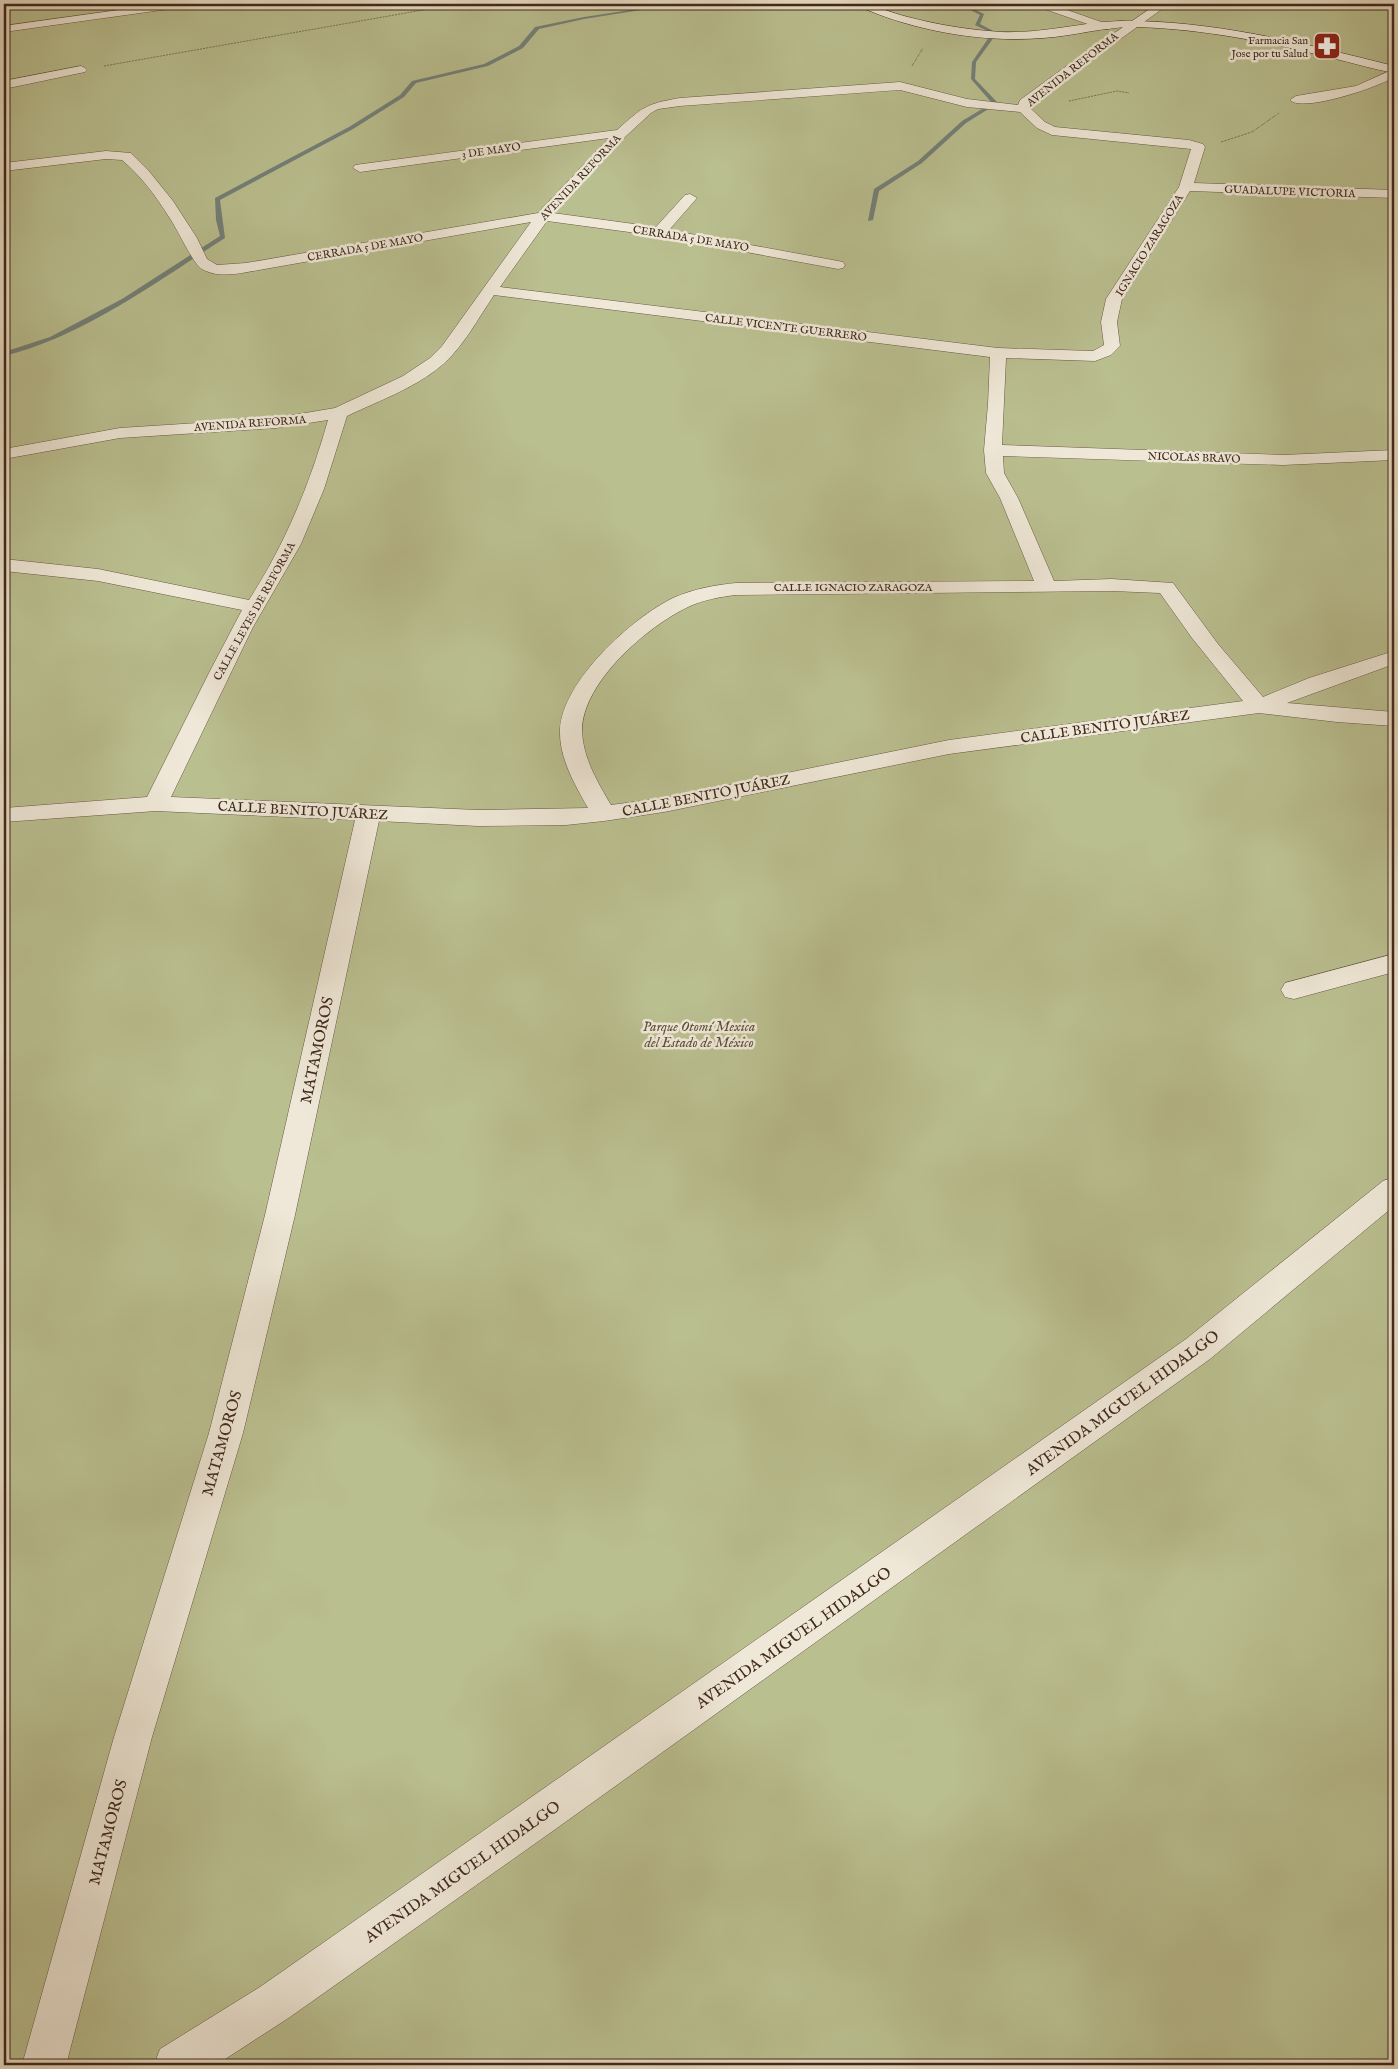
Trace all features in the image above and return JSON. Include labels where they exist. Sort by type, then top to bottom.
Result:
[{"type":"street","points":[[4,29],[183,4]]},
{"type":"street","points":[[862,4],[887,14],[961,30],[1010,36],[1055,34],[1135,24],[1213,31],[1293,46],[1394,71]]},
{"type":"street","points":[[1040,4],[1106,27]]},
{"type":"street","name":"AVENIDA REFORMA","points":[[4,454],[120,433],[276,422],[339,413],[409,380],[436,362],[448,349],[488,290],[543,216],[621,133],[647,110],[663,104],[900,86],[997,108],[1024,109],[1024,104],[1069,70],[1121,32],[1164,4]]},
{"type":"street","points":[[4,85],[81,70]]},
{"type":"street","points":[[1296,100],[1316,98],[1366,87],[1383,80],[1394,71]]},
{"type":"street","points":[[1024,109],[1041,125],[1052,131],[1188,144],[1198,147]]},
{"type":"street","name":"3 DE MAYO","points":[[360,168],[621,133]]},
{"type":"street","name":"IGNACIO ZARAGOZA","points":[[1084,357],[1100,354],[1112,346],[1108,324],[1109,313],[1114,299],[1186,187],[1198,147]]},
{"type":"street","name":"CERRADA 5 DE MAYO","points":[[4,167],[117,154],[126,156],[164,199],[203,263],[210,267],[221,269],[253,267],[543,216],[659,232],[838,265]]},
{"type":"street","name":"GUADALUPE VICTORIA","points":[[1186,187],[1216,190],[1394,194]]},
{"type":"street","points":[[659,232],[690,198]]},
{"type":"street","name":"CALLE VICENTE GUERRERO","points":[[488,290],[998,353],[1084,357]]},
{"type":"street","points":[[998,353],[997,404],[993,450],[995,474],[1009,498],[1047,587]]},
{"type":"street","name":"CALLE LEYES DE REFORMA","points":[[156,804],[213,685],[254,607],[281,564],[299,527],[328,453],[339,413]]},
{"type":"street","name":"NICOLAS BRAVO","points":[[993,450],[1283,460],[1394,455]]},
{"type":"street","points":[[4,565],[95,574],[182,590],[254,607]]},
{"type":"street","name":"CALLE IGNACIO ZARAGOZA","points":[[604,814],[584,778],[574,752],[571,730],[574,709],[584,688],[626,642],[646,624],[680,603],[710,593],[744,588],[1112,585],[1166,587],[1188,620],[1220,661],[1259,706]]},
{"type":"street","name":"CALLE BENITO JUÁREZ","points":[[4,815],[156,804],[522,818],[566,818],[604,814],[664,805],[949,747],[1259,706],[1316,682],[1348,674],[1394,657]]},
{"type":"street","points":[[1259,706],[1394,719]]},
{"type":"street","name":"MATAMOROS","points":[[44,2065],[133,1737],[226,1434],[280,1215],[369,813]]},
{"type":"street","points":[[1294,990],[1394,963]]},
{"type":"street","name":"AVENIDA MIGUEL HIDALGO","points":[[176,2065],[275,2002],[1198,1349],[1394,1189]]},
{"type":"path","points":[[81,70],[457,4]]},
{"type":"path","points":[[900,86],[930,37],[961,30]]},
{"type":"path","points":[[1024,109],[1117,91],[1129,93]]},
{"type":"path","points":[[1198,147],[1238,138],[1252,132],[1296,100]]},
{"type":"green space","name":"Parque Otomí Mexica del Estado de México","points":[[4,4],[1394,4],[1394,2065],[4,2065]]},
{"type":"waterway","points":[[4,354],[52,338],[124,300],[223,237],[217,199],[351,128],[402,96],[414,82],[486,65],[521,47],[537,28],[584,18],[677,4]]},
{"type":"waterway","points":[[870,220],[876,190],[920,162],[964,122],[995,103],[973,79],[974,62],[995,33],[977,24],[982,15],[961,4]]},
{"type":"place","name":"Farmacia San Jose por tu Salud","points":[[1327,46]]}]
